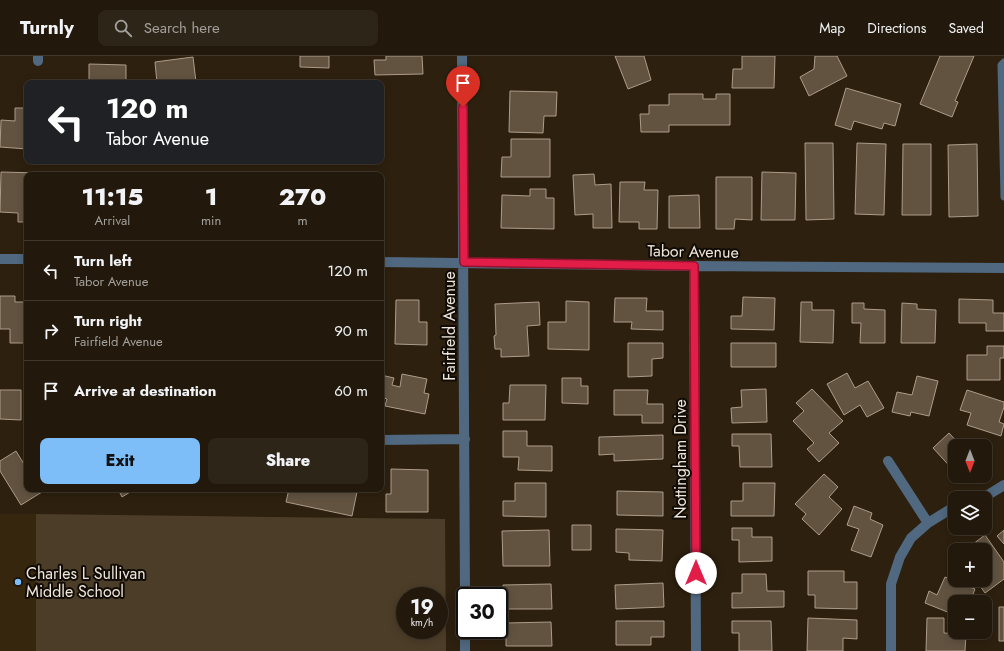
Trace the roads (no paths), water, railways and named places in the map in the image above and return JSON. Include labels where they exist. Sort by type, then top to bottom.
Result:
[{"type":"street","name":"Fairfield Avenue","points":[[462,56],[465,587]]},
{"type":"street","points":[[0,259],[24,259]]},
{"type":"street","name":"Tabor Avenue","points":[[384,262],[1004,268]]},
{"type":"street","name":"Nottingham Drive","points":[[694,266],[696,651]]},
{"type":"street","points":[[384,440],[465,439]]},
{"type":"street","points":[[888,461],[928,523]]},
{"type":"street","points":[[992,492],[1004,485]]},
{"type":"street","points":[[891,651],[891,584],[900,557],[911,538],[928,523],[948,511]]},
{"type":"street","points":[[465,639],[466,651]]},
{"type":"lane","points":[[1004,62],[1001,65],[1004,197]]},
{"type":"place","name":"Charles L Sullivan Middle School","points":[[18,582]]}]
